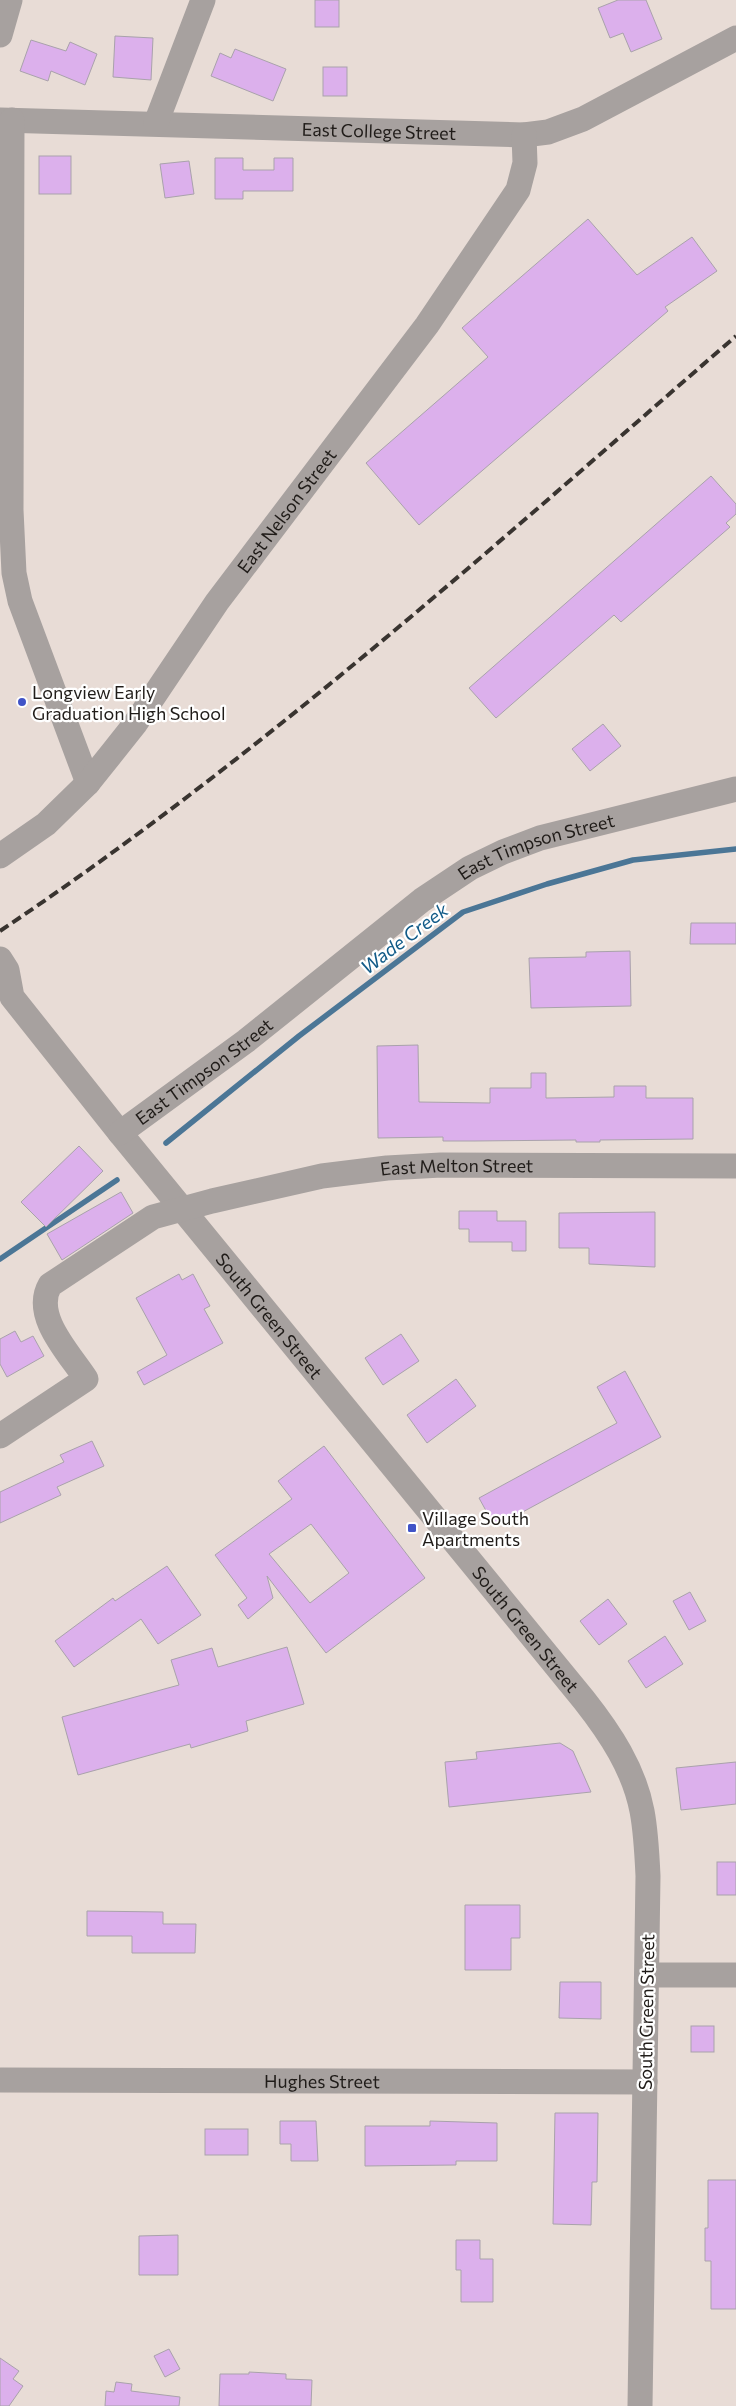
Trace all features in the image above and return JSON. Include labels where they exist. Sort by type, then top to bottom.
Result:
[{"type":"street","points":[[0,35],[10,0]]},
{"type":"street","points":[[156,124],[203,0]]},
{"type":"street","name":"East College Street","points":[[6,120],[524,134],[548,132],[583,119],[736,38]]},
{"type":"street","points":[[6,120],[11,510],[14,573],[28,629],[88,782]]},
{"type":"street","name":"East Nelson Street","points":[[0,856],[46,824],[88,782],[135,724],[217,602],[450,294],[518,190],[525,163],[524,134]]},
{"type":"street","name":"East Timpson Street","points":[[120,1133],[246,1041],[422,900],[470,868],[503,852],[540,838],[736,790]]},
{"type":"street","name":"South Green Street","points":[[0,959],[7,970],[4,997],[182,1208],[584,1700],[610,1737],[628,1768],[642,1810],[648,1876],[640,2406]]},
{"type":"street","name":"East Melton Street","points":[[0,1436],[86,1379],[46,1318],[45,1298],[50,1285],[153,1218],[182,1208],[322,1176],[387,1168],[441,1165],[736,1166]]},
{"type":"street","points":[[647,1975],[736,1975]]},
{"type":"street","name":"Hughes Street","points":[[0,2080],[645,2082]]},
{"type":"building","points":[[315,0],[339,0],[339,27],[315,27]]},
{"type":"building","points":[[618,0],[646,0],[662,39],[631,52],[623,33],[610,38],[598,8]]},
{"type":"building","points":[[115,36],[153,38],[151,80],[113,77]]},
{"type":"building","points":[[31,40],[66,51],[70,42],[97,54],[85,85],[51,71],[48,81],[20,71]]},
{"type":"building","points":[[235,49],[286,69],[273,101],[211,76],[220,53],[231,58]]},
{"type":"building","points":[[323,67],[347,67],[347,96],[323,96]]},
{"type":"building","points":[[39,156],[71,156],[71,194],[39,194]]},
{"type":"building","points":[[215,158],[243,158],[243,170],[274,170],[274,158],[293,158],[293,191],[243,191],[243,199],[215,199]]},
{"type":"building","points":[[189,161],[194,194],[165,198],[160,164]]},
{"type":"building","points":[[588,219],[637,275],[692,237],[717,271],[665,307],[668,311],[419,525],[366,463],[488,357],[462,328]]},
{"type":"building","points":[[711,476],[736,504],[736,514],[726,523],[730,527],[621,622],[614,615],[496,718],[469,688]]},
{"type":"building","points":[[603,724],[621,746],[590,771],[572,749]]},
{"type":"building","points":[[691,923],[736,923],[736,944],[690,944]]},
{"type":"building","points":[[630,951],[631,1006],[531,1008],[529,958],[586,957],[586,952]]},
{"type":"building","points":[[418,1045],[419,1102],[490,1103],[490,1088],[531,1088],[531,1073],[546,1073],[546,1098],[614,1097],[614,1086],[646,1086],[646,1098],[693,1098],[693,1139],[576,1142],[576,1140],[443,1141],[443,1137],[378,1138],[377,1046]]},
{"type":"building","points":[[79,1146],[103,1171],[46,1227],[21,1202]]},
{"type":"building","points":[[121,1192],[133,1213],[62,1260],[47,1234]]},
{"type":"building","points":[[459,1211],[497,1211],[497,1221],[526,1221],[526,1251],[512,1251],[512,1242],[469,1242],[469,1229],[459,1229]]},
{"type":"building","points":[[655,1212],[655,1267],[589,1264],[589,1248],[559,1248],[559,1213]]},
{"type":"building","points":[[179,1274],[182,1280],[193,1274],[210,1306],[204,1309],[223,1343],[144,1385],[137,1372],[167,1355],[136,1298]]},
{"type":"building","points":[[15,1331],[21,1342],[33,1336],[44,1356],[7,1377],[0,1364],[0,1339]]},
{"type":"building","points":[[401,1334],[419,1361],[383,1385],[365,1358]]},
{"type":"building","points":[[625,1371],[661,1437],[495,1527],[479,1498],[617,1423],[597,1387]]},
{"type":"building","points":[[456,1379],[476,1406],[427,1443],[407,1415]]},
{"type":"building","points":[[92,1441],[104,1466],[57,1487],[61,1495],[0,1523],[0,1492],[64,1462],[60,1455]]},
{"type":"building","points":[[324,1446],[425,1578],[326,1653],[267,1576],[273,1598],[248,1619],[238,1605],[247,1598],[215,1555],[292,1499],[278,1481]],"holes":[[[311,1524],[349,1573],[310,1603],[269,1554]]]},
{"type":"building","points":[[167,1566],[201,1615],[158,1644],[141,1619],[74,1667],[55,1641],[113,1598],[115,1601]]},
{"type":"building","points":[[690,1592],[706,1621],[689,1630],[673,1601]]},
{"type":"building","points":[[608,1599],[627,1624],[599,1645],[580,1621]]},
{"type":"building","points":[[665,1636],[683,1664],[646,1688],[628,1661]]},
{"type":"building","points":[[287,1647],[304,1704],[246,1721],[248,1731],[191,1748],[190,1744],[78,1775],[62,1717],[179,1685],[171,1660],[212,1648],[218,1667]]},
{"type":"building","points":[[560,1743],[573,1751],[591,1792],[449,1807],[445,1762],[477,1759],[476,1752]]},
{"type":"building","points":[[736,1762],[736,1804],[681,1810],[676,1768]]},
{"type":"building","points":[[717,1862],[736,1862],[736,1895],[717,1895]]},
{"type":"building","points":[[465,1905],[520,1905],[520,1938],[511,1938],[511,1970],[465,1970]]},
{"type":"building","points":[[87,1911],[163,1912],[163,1924],[196,1924],[195,1953],[132,1953],[132,1936],[87,1936]]},
{"type":"building","points":[[560,1982],[601,1982],[601,2019],[559,2018]]},
{"type":"building","points":[[691,2026],[714,2026],[714,2052],[691,2052]]},
{"type":"building","points":[[555,2113],[598,2113],[597,2182],[592,2182],[591,2225],[553,2224]]},
{"type":"building","points":[[280,2121],[316,2121],[318,2161],[291,2161],[291,2144],[280,2144]]},
{"type":"building","points":[[430,2121],[497,2123],[497,2161],[456,2161],[456,2165],[365,2166],[365,2126],[430,2126]]},
{"type":"building","points":[[205,2129],[248,2129],[248,2155],[205,2155]]},
{"type":"building","points":[[708,2180],[736,2180],[736,2309],[711,2309],[711,2261],[705,2261],[705,2228],[708,2228]]},
{"type":"building","points":[[178,2235],[178,2275],[139,2275],[139,2236]]},
{"type":"building","points":[[456,2240],[480,2240],[480,2259],[493,2259],[493,2302],[461,2302],[461,2270],[456,2270]]},
{"type":"building","points":[[169,2349],[180,2369],[165,2377],[154,2356]]},
{"type":"building","points":[[0,2358],[19,2371],[13,2379],[23,2386],[9,2406],[0,2406]]},
{"type":"building","points":[[249,2372],[286,2374],[286,2379],[312,2380],[311,2406],[219,2406],[220,2374],[249,2374]]},
{"type":"building","points":[[116,2382],[132,2384],[131,2391],[180,2397],[179,2406],[105,2406],[106,2391],[114,2392]]},
{"type":"waterway","name":"Wade Creek","points":[[166,1143],[299,1036],[463,912],[547,884],[633,860],[736,849]]},
{"type":"waterway","name":"Wade Creek","points":[[0,1259],[117,1180]]},
{"type":"railway","points":[[0,931],[192,793],[285,720],[467,569],[736,336]]},
{"type":"place","name":"Longview Early Graduation High School","points":[[22,702]]},
{"type":"place","name":"Village South Apartments","points":[[412,1528]]}]
